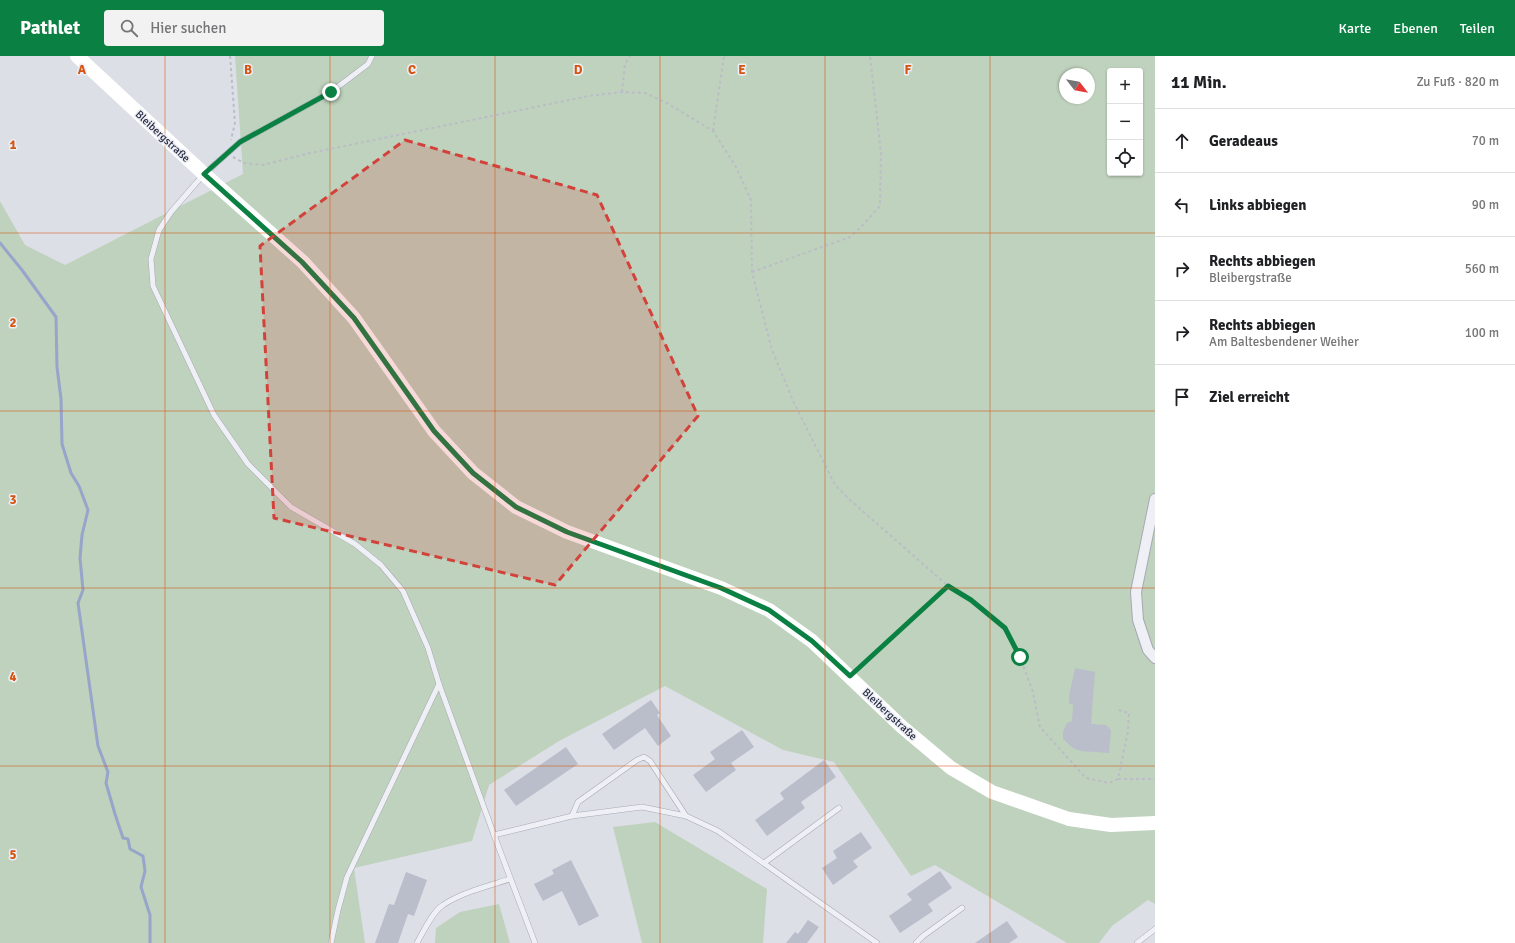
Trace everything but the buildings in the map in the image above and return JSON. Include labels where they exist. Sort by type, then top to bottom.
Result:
[{"type":"street","name":"Bleibergstraße","points":[[77,56],[204,174],[302,262],[354,318],[434,431],[473,473],[516,507],[567,532],[721,588],[769,610],[812,641],[901,726],[952,768],[992,792],[1069,818],[1111,825],[1155,823]]},
{"type":"street","points":[[1155,500],[1136,592],[1138,620],[1148,650],[1155,658]]},
{"type":"lane","points":[[372,56],[368,64],[331,92],[240,142],[204,174],[171,212],[159,230],[151,259],[153,286],[214,415],[248,464],[291,507],[355,544],[381,565],[404,591],[428,648],[494,835],[536,943]]},
{"type":"lane","points":[[331,943],[347,877],[440,684]]},
{"type":"lane","points":[[572,816],[578,802],[637,760],[644,757],[650,761],[686,816]]},
{"type":"lane","points":[[494,835],[572,816],[642,807],[686,816],[718,831],[877,943]]},
{"type":"lane","points":[[764,863],[839,808]]},
{"type":"lane","points":[[418,943],[426,926],[442,905],[510,878]]},
{"type":"lane","points":[[916,943],[923,936],[962,908]]},
{"type":"lane","points":[[1137,943],[1155,929]]},
{"type":"path","points":[[230,56],[235,123],[227,154],[244,163],[263,165],[310,152],[516,110],[589,96],[622,92],[645,94],[667,103],[713,130],[735,165],[751,200],[752,272],[772,350],[794,403],[835,485],[948,586],[971,600],[1005,628],[1020,657],[1033,692],[1040,727],[1086,778],[1109,783],[1118,779],[1155,779]]},
{"type":"path","points":[[622,92],[625,64],[630,56]]},
{"type":"path","points":[[713,130],[724,56]]},
{"type":"path","points":[[752,272],[850,237],[880,206],[881,154],[870,56]]},
{"type":"path","points":[[850,676],[948,586]]},
{"type":"path","points":[[1118,710],[1129,713],[1128,731],[1118,779]]},
{"type":"highlighted area","points":[[405,140],[597,195],[698,416],[555,585],[274,518],[260,246]]},
{"type":"green space","points":[[235,56],[1155,56],[1155,904],[1148,900],[1112,926],[1099,943],[1067,943],[935,865],[911,876],[834,762],[783,750],[665,686],[559,741],[489,785],[472,841],[354,868],[365,943],[0,943],[0,201],[25,245],[65,265],[243,174]]},
{"type":"green space","points":[[655,822],[767,889],[763,943],[642,943],[613,827]]},
{"type":"green space","points":[[499,904],[510,943],[435,943],[436,928],[460,912]]},
{"type":"waterway","points":[[0,243],[22,270],[56,317],[57,367],[61,399],[62,444],[71,473],[79,486],[88,510],[82,535],[80,558],[83,590],[78,603],[98,746],[108,772],[106,783],[123,838],[128,839],[130,849],[143,856],[145,871],[141,887],[150,915],[150,943]]},
{"type":"route","points":[[331,92],[240,142],[204,174],[302,262],[354,318],[434,431],[473,473],[516,507],[567,532],[721,588],[769,610],[812,641],[850,676],[948,586],[971,600],[1005,628],[1020,657]]}]
